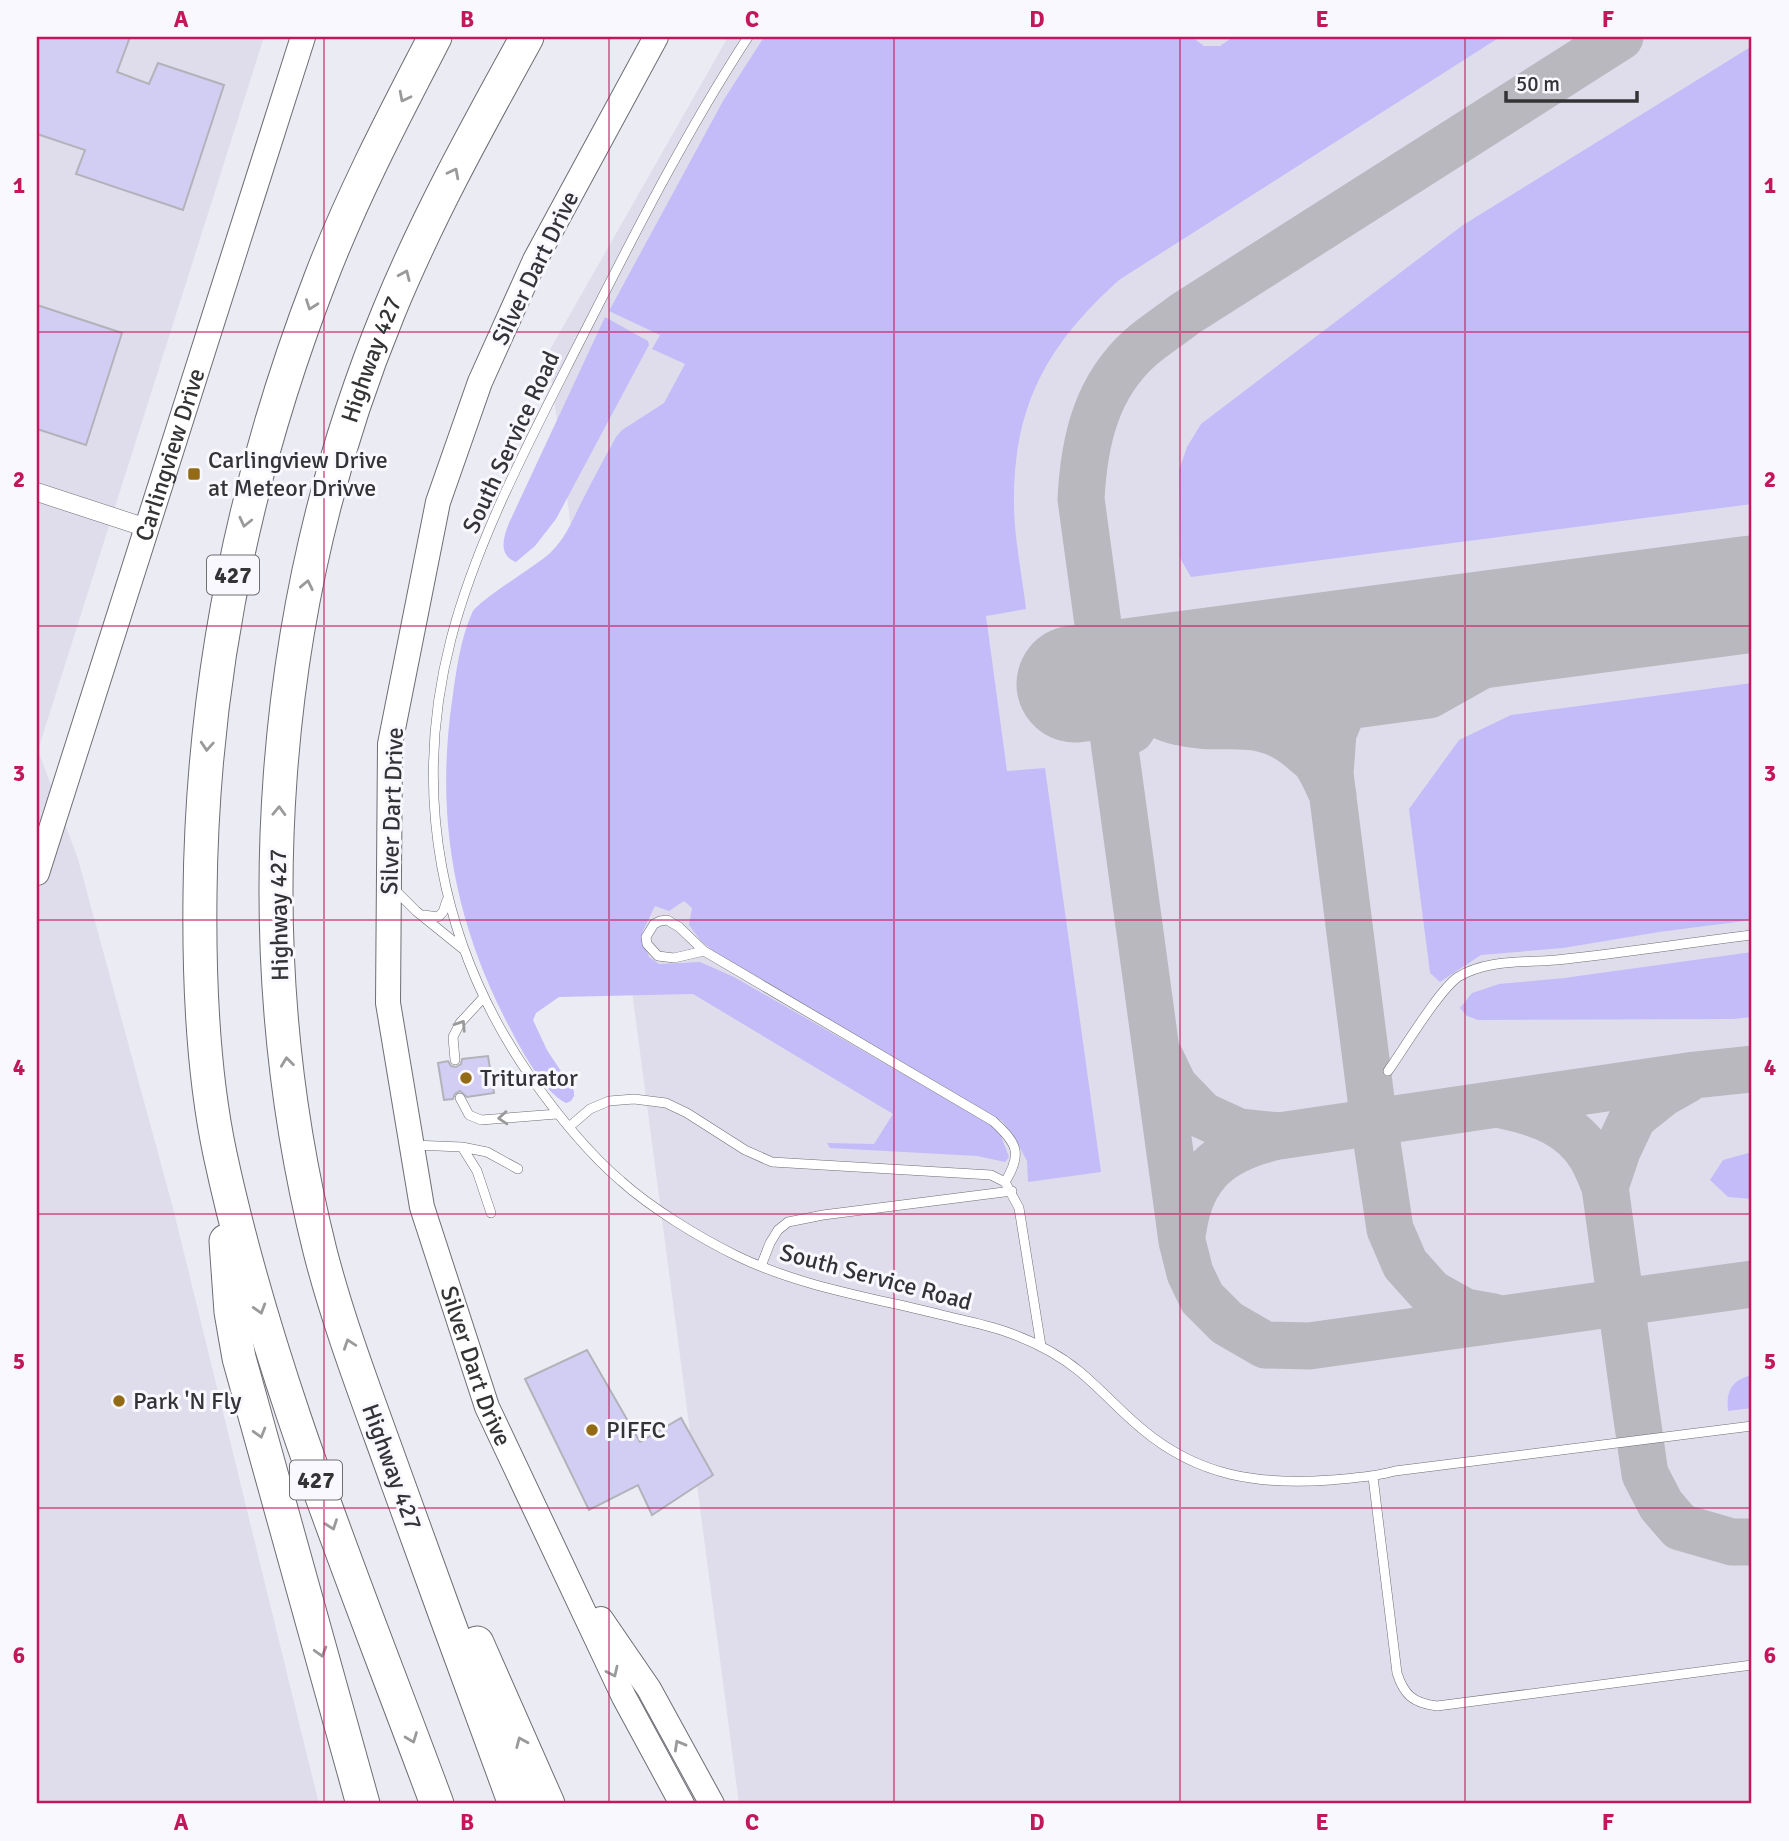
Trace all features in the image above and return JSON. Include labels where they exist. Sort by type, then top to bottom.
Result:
[{"type":"highway","name":"427","points":[[435,37],[370,165],[320,278],[269,430],[233,571],[218,654],[207,738],[200,846],[200,955],[208,1064],[219,1148],[243,1252],[296,1422],[437,1804]]},
{"type":"highway","name":"Highway 427","points":[[515,1804],[371,1409],[322,1256],[300,1156],[286,1054],[278,919],[278,843],[284,734],[292,664],[307,583],[327,500],[354,408],[388,312],[423,234],[527,37]]},
{"type":"highway","points":[[219,1148],[231,1312],[239,1358],[363,1804]]},
{"type":"highway","points":[[371,1409],[548,1804]]},
{"type":"street","name":"Carlingview Drive","points":[[37,873],[303,37]]},
{"type":"street","name":"Silver Dart Drive","points":[[656,37],[535,260],[480,382],[438,502],[390,744],[388,1003],[422,1207],[486,1407],[564,1566],[624,1697],[682,1804]]},
{"type":"street","points":[[37,492],[147,528]]},
{"type":"street","name":"Silver Dart Drive","points":[[564,1566],[649,1689],[712,1804]]},
{"type":"lane","name":"South Service Road","points":[[748,37],[718,83],[614,274],[541,420],[479,554],[451,639],[434,724],[434,811],[447,900],[470,969],[505,1039],[557,1114],[620,1181],[669,1216],[736,1255],[792,1278],[1000,1329],[1041,1346],[1079,1371],[1146,1433],[1178,1456],[1228,1476],[1263,1481],[1373,1477],[1395,1471],[1752,1426]]},
{"type":"lane","name":"South Service Road","points":[[389,884],[416,911],[464,950]]},
{"type":"lane","points":[[416,911],[438,918],[447,900]]},
{"type":"lane","points":[[704,951],[674,958],[657,956],[646,937],[654,925],[667,920],[680,927],[704,951],[993,1121],[1014,1145],[1015,1166],[1005,1182]]},
{"type":"lane","points":[[1388,1071],[1454,979],[1472,969],[1491,964],[1555,960],[1752,935]]},
{"type":"lane","points":[[455,1060],[453,1037],[460,1023],[484,997]]},
{"type":"lane","points":[[460,1098],[469,1115],[481,1120],[557,1114]]},
{"type":"lane","points":[[569,1127],[590,1109],[609,1101],[634,1099],[666,1103],[687,1113],[745,1150],[772,1162],[991,1175],[1005,1182],[1019,1208],[1041,1346]]},
{"type":"lane","points":[[411,1145],[462,1147],[487,1152],[518,1169]]},
{"type":"lane","points":[[462,1147],[477,1171],[491,1213]]},
{"type":"lane","points":[[761,1266],[770,1243],[778,1230],[788,1222],[823,1215],[1012,1191]]},
{"type":"lane","points":[[1373,1477],[1397,1673],[1401,1687],[1410,1699],[1437,1706],[1752,1665]]},
{"type":"shaded area","points":[[37,37],[264,37],[38,750],[78,859],[173,1208],[319,1804],[37,1804]]},
{"type":"shaded area","points":[[728,37],[1752,37],[1752,1804],[739,1804],[548,353]]},
{"type":"shaded area","points":[[764,37],[1192,37],[1204,46],[1220,46],[1233,37],[1500,37],[1119,280],[1094,304],[1054,353],[1028,406],[1015,468],[1014,503],[1026,609],[986,616],[1007,771],[1045,768],[1101,1172],[1028,1182],[1027,1161],[1002,1121],[717,954],[701,941],[689,925],[692,908],[684,901],[669,911],[655,906],[642,933],[649,957],[659,964],[700,962],[734,977],[989,1123],[999,1131],[1009,1157],[1005,1162],[977,1156],[830,1148],[827,1143],[874,1144],[893,1114],[693,994],[559,997],[536,1013],[533,1020],[547,1050],[574,1091],[571,1101],[566,1103],[550,1091],[517,1041],[492,992],[463,912],[448,830],[446,788],[452,701],[464,634],[477,607],[556,547],[616,437],[622,430],[664,403],[685,364],[652,349],[660,335],[609,311],[723,101]]},
{"type":"shaded area","points":[[1752,46],[1752,504],[1191,577],[1180,558],[1179,470],[1187,447],[1201,424],[1463,225]]},
{"type":"shaded area","points":[[605,317],[648,341],[649,345],[556,519],[535,546],[516,562],[504,551],[507,529]]},
{"type":"shaded area","points":[[1752,683],[1752,920],[1563,948],[1481,955],[1440,982],[1430,973],[1409,809],[1459,740],[1511,715]]},
{"type":"shaded area","points":[[1752,952],[1752,1017],[1478,1020],[1467,1016],[1460,1008],[1472,993],[1499,984],[1564,978]]},
{"type":"shaded area","points":[[1752,1152],[1752,1199],[1728,1197],[1710,1180],[1723,1160]]},
{"type":"shaded area","points":[[1752,1375],[1752,1408],[1728,1411],[1731,1388],[1739,1380]]},
{"type":"building","points":[[37,37],[130,37],[117,72],[149,84],[158,63],[224,85],[183,210],[76,174],[85,150],[37,134]]},
{"type":"building","points":[[37,305],[122,333],[86,445],[37,429]]},
{"type":"building","name":"Triturator","points":[[488,1056],[494,1093],[467,1097],[460,1091],[453,1099],[444,1100],[438,1063],[448,1061],[451,1066],[456,1067],[461,1064],[462,1059]]},
{"type":"building","name":"PIFFC","points":[[587,1350],[640,1442],[681,1418],[713,1475],[652,1515],[638,1485],[589,1510],[525,1379]]},
{"type":"taxiway","points":[[1620,37],[1185,314],[1141,347],[1113,379],[1095,416],[1085,456],[1081,499],[1182,1241],[1190,1273],[1202,1298],[1227,1323],[1265,1345],[1309,1346],[1752,1284]]},
{"type":"taxiway","points":[[1212,724],[1429,695],[1566,618]]},
{"type":"taxiway","points":[[1443,634],[1395,652],[1373,668],[1349,695],[1333,733],[1330,774],[1390,1229],[1405,1264],[1431,1293],[1465,1312],[1493,1317]]},
{"type":"taxiway","points":[[1105,651],[1134,696],[1155,712],[1196,725],[1269,730],[1299,747],[1315,761],[1333,795]]},
{"type":"taxiway","points":[[1131,730],[1154,695],[1194,667]]},
{"type":"taxiway","points":[[1161,1059],[1174,1086],[1202,1115],[1239,1132],[1279,1136],[1752,1069]]},
{"type":"taxiway","points":[[1686,1080],[1663,1093],[1633,1117],[1617,1151],[1605,1187],[1635,1405],[1645,1474],[1661,1505],[1680,1527],[1732,1542],[1752,1542]]},
{"type":"taxiway","points":[[1506,1106],[1531,1112],[1565,1128],[1591,1156],[1605,1187]]},
{"type":"taxiway","points":[[1183,1230],[1193,1193],[1213,1166],[1241,1148],[1278,1136]]},
{"type":"runway","points":[[1075,684],[1752,594]]},
{"type":"place","name":"Carlingview Drive at Meteor Drivve","points":[[194,474]]},
{"type":"place","name":"Triturator","points":[[466,1078]]},
{"type":"place","name":"Park 'N Fly","points":[[119,1401]]},
{"type":"place","name":"PIFFC","points":[[592,1430]]}]
